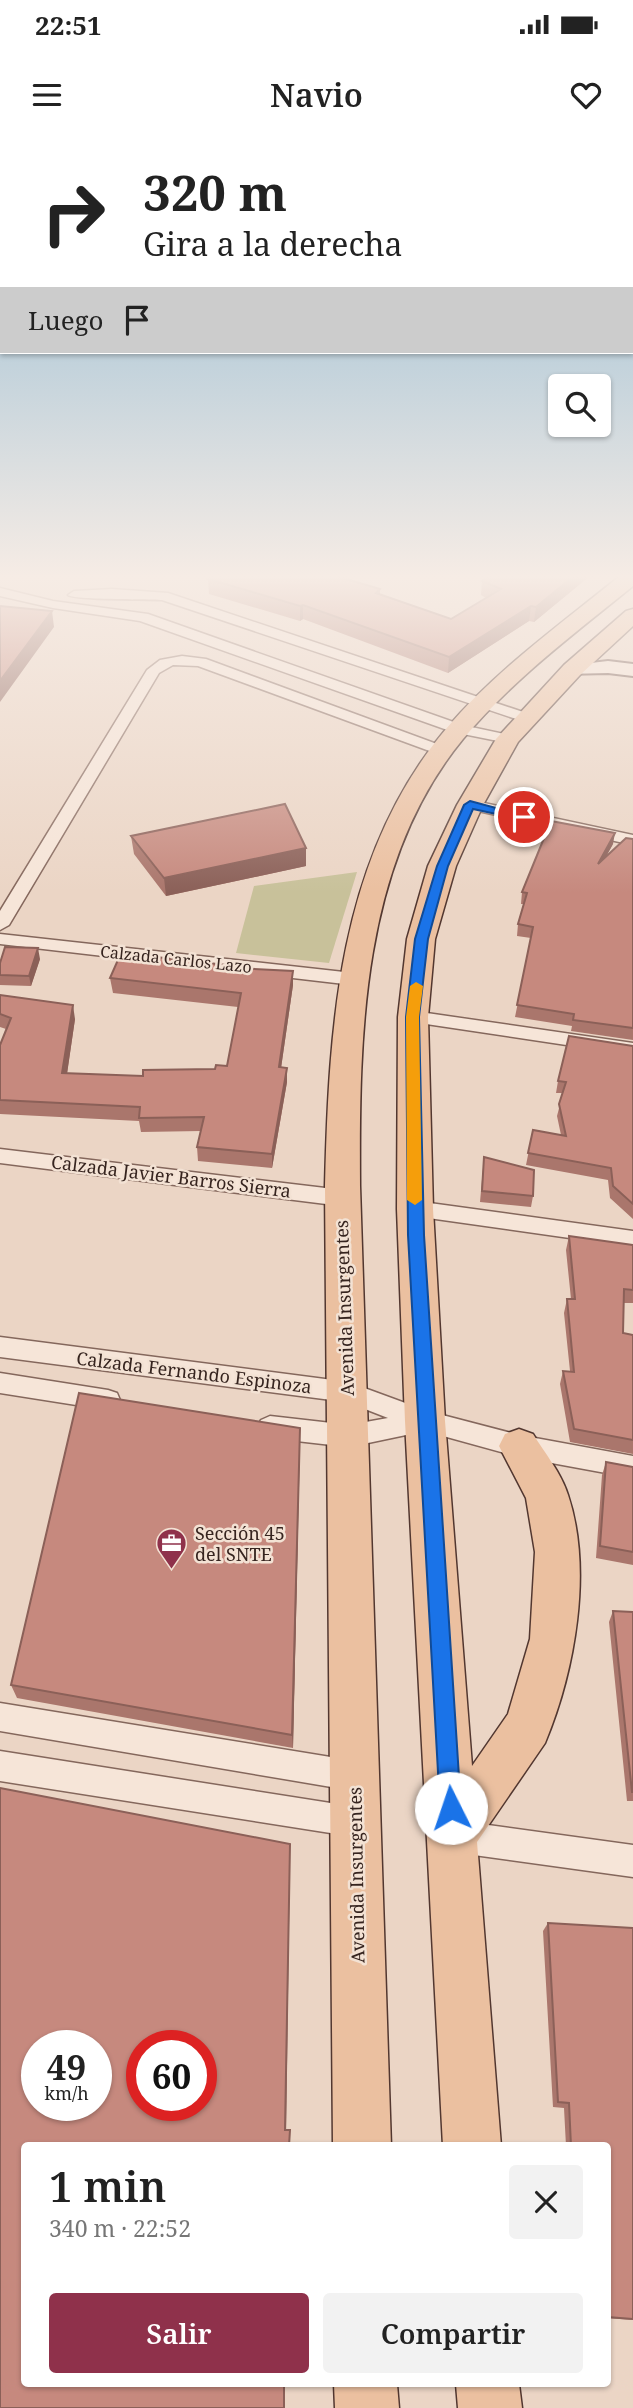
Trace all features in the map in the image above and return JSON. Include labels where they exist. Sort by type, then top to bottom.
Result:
[{"type":"main road","name":"Avenida Insurgentes","points":[[362,2142],[342,1198],[345,1039],[363,922],[380,870],[410,801],[449,739],[482,702],[507,681]]},
{"type":"main road","points":[[472,2142],[425,1421],[415,1209],[413,1017],[421,939],[442,866],[470,805],[517,729],[562,681]]},
{"type":"main road","points":[[452,1836],[528,1726],[553,1639],[557,1552],[547,1495],[519,1446]]},
{"type":"main road","points":[[366,2387],[367,2408]]},
{"type":"main road","points":[[488,2387],[490,2408]]},
{"type":"street","points":[[0,925],[147,681]]},
{"type":"street","points":[[262,681],[449,739],[517,729]]},
{"type":"street","points":[[303,681],[449,739]]},
{"type":"street","points":[[418,681],[482,702],[517,729]]},
{"type":"street","points":[[470,805],[633,840]]},
{"type":"street","name":"Calzada Carlos Lazo","points":[[0,939],[353,979]]},
{"type":"street","points":[[413,1017],[633,1049]]},
{"type":"street","name":"Calzada Javier Barros Sierra","points":[[0,1156],[342,1198]]},
{"type":"street","points":[[415,1209],[633,1239]]},
{"type":"street","name":"Calzada Fernando Espinoza","points":[[0,1347],[348,1414],[425,1421],[519,1446],[633,1467]]},
{"type":"street","name":"Calzada Fernando Espinoza","points":[[0,1383],[132,1404]]},
{"type":"street","name":"Calzada Fernando Espinoza","points":[[251,1424],[348,1414],[425,1421]]},
{"type":"street","points":[[0,1717],[356,1799]]},
{"type":"street","points":[[0,1766],[356,1799]]},
{"type":"street","points":[[452,1836],[633,1861]]},
{"type":"shaded area","points":[[357,872],[329,963],[236,953],[254,886]]},
{"type":"building","points":[[285,804],[306,848],[164,878],[131,836]]},
{"type":"building","points":[[551,821],[615,833],[598,864],[626,838],[633,839],[633,1028],[573,1020],[574,1014],[517,1005],[533,927],[518,924],[527,893],[522,892]]},
{"type":"building","points":[[5,947],[38,948],[29,976],[0,975],[0,963]]},
{"type":"building","points":[[121,953],[234,968],[293,971],[279,1067],[287,1068],[272,1154],[197,1147],[204,1117],[139,1118],[140,1107],[0,1100],[0,1045],[11,1018],[0,1014],[0,995],[73,1005],[62,1073],[143,1076],[143,1070],[215,1069],[216,1065],[227,1066],[241,993],[110,978]]},
{"type":"building","points":[[569,1036],[633,1046],[633,1204],[613,1186],[611,1168],[528,1153],[533,1130],[566,1136],[559,1104],[566,1082],[558,1081]]},
{"type":"building","points":[[484,1157],[534,1170],[533,1196],[482,1191]]},
{"type":"building","points":[[569,1236],[633,1245],[633,1290],[624,1289],[623,1333],[633,1335],[633,1440],[574,1429],[563,1371],[574,1372],[567,1299],[575,1299]]},
{"type":"building","name":"Sección 45 del SNTE","points":[[79,1393],[300,1428],[292,1735],[11,1685]]},
{"type":"building","points":[[606,1462],[633,1467],[633,1552],[600,1546]]},
{"type":"building","points":[[613,1611],[633,1612],[633,1792],[632,1792]]},
{"type":"building","points":[[0,1788],[290,1844],[285,2130],[290,2130],[289,2142],[21,2142],[21,2387],[284,2387],[284,2408],[0,2408]]},
{"type":"building","points":[[548,1923],[633,1928],[633,2319],[611,2317],[611,2142],[571,2142],[569,2103],[558,2102]]},
{"type":"slow traffic","points":[[415,1200],[413,1017],[416,986]]},
{"type":"place","name":"Sección 45 del SNTE","points":[[172,1571]]},
{"type":"route","points":[[451,1808],[425,1421],[416,1235],[413,1017],[421,939],[442,866],[470,805],[524,817]]}]
